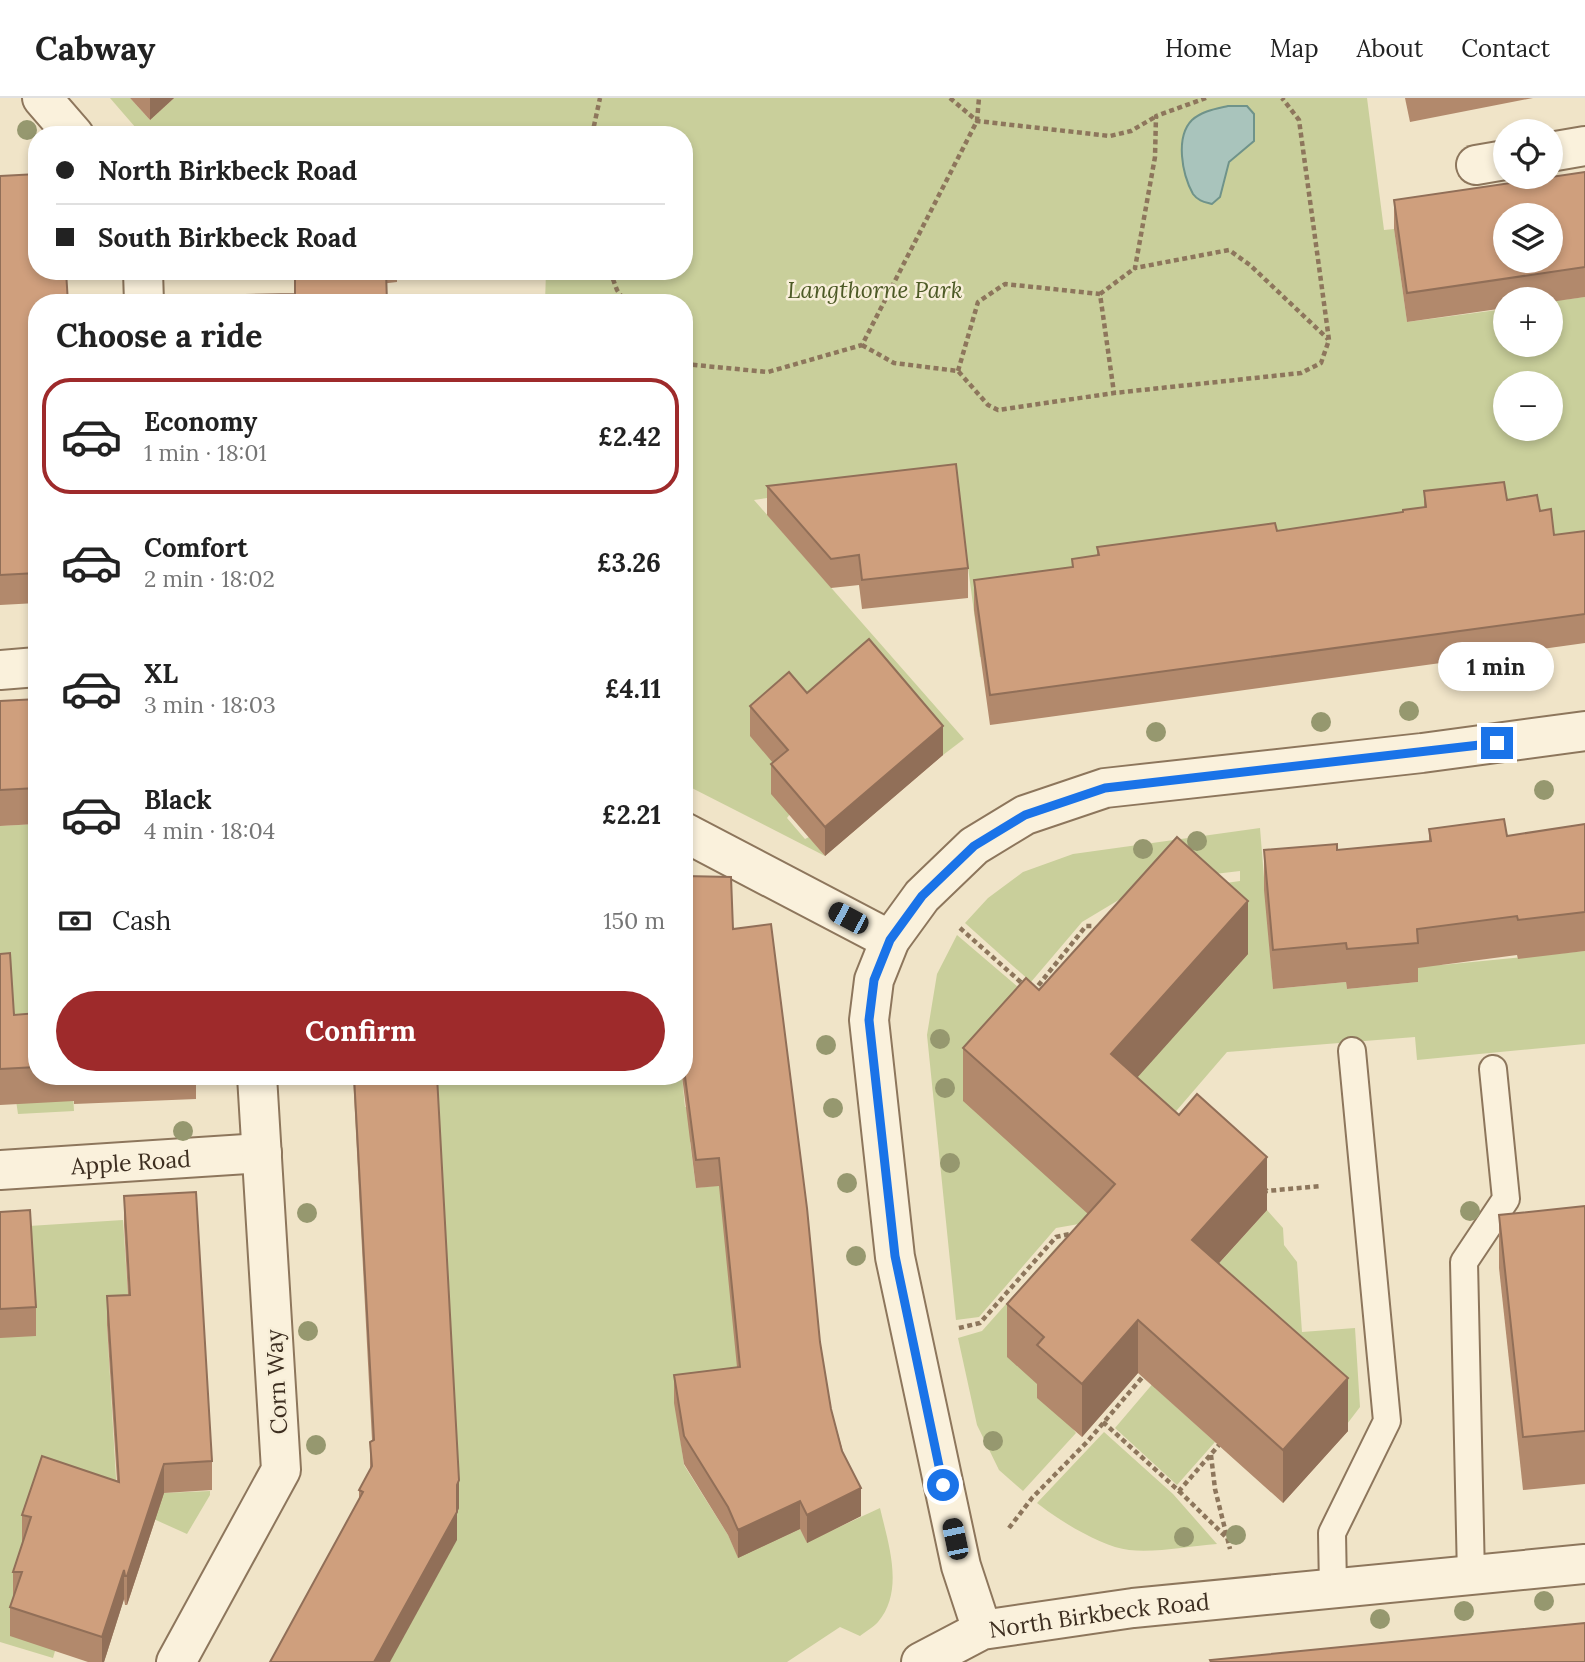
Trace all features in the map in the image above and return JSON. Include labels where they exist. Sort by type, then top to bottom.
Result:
[{"type":"street","points":[[42,98],[66,126]]},
{"type":"street","points":[[1563,150],[1585,146]]},
{"type":"street","points":[[0,670],[28,668]]},
{"type":"street","name":"North Birkbeck Road","points":[[1585,731],[1422,753],[1105,788],[1025,815],[974,846],[922,896],[890,940],[874,980],[869,1020],[895,1256],[961,1566],[982,1630],[1133,1608],[1585,1564]]},
{"type":"street","points":[[693,837],[890,940]]},
{"type":"street","name":"Corn Way","points":[[176,1662],[281,1470],[257,1085]]},
{"type":"street","name":"Apple Road","points":[[0,1170],[261,1153]]},
{"type":"street","points":[[921,1662],[982,1630]]},
{"type":"lane","points":[[1333,1588],[1332,1533],[1387,1421],[1352,1051]]},
{"type":"lane","points":[[1471,1576],[1464,1262],[1506,1199],[1493,1069]]},
{"type":"path","points":[[594,126],[600,98]]},
{"type":"path","points":[[950,98],[976,121],[1110,136],[1131,131],[1156,116],[1206,98]]},
{"type":"path","points":[[862,345],[976,121],[979,98]]},
{"type":"path","points":[[693,365],[768,372],[862,345],[894,363],[958,371],[988,405],[998,410],[1114,393],[1301,373],[1321,363],[1329,340],[1299,120],[1282,98]]},
{"type":"path","points":[[1135,268],[1155,157],[1156,116]]},
{"type":"path","points":[[958,371],[978,302],[1005,284],[1100,294],[1135,268],[1229,250],[1250,265],[1329,340]]},
{"type":"path","points":[[1100,294],[1114,393]]},
{"type":"path","points":[[922,896],[1040,1000]]},
{"type":"path","points":[[1032,992],[1086,926],[1093,926],[1102,934]]},
{"type":"path","points":[[1257,1182],[1267,1191],[1364,1182]]},
{"type":"path","points":[[913,1348],[957,1329],[980,1323],[1056,1237],[1082,1231]]},
{"type":"path","points":[[1009,1528],[1032,1498],[1087,1442],[1151,1366]]},
{"type":"path","points":[[1103,1422],[1228,1538]]},
{"type":"path","points":[[1179,1491],[1219,1446]]},
{"type":"path","points":[[1211,1454],[1215,1489],[1243,1596]]},
{"type":"green space","name":"Langthorne Park","points":[[110,98],[130,98],[150,120],[174,98],[1367,98],[1384,230],[1394,229],[1407,322],[1493,311],[1493,357],[1563,357],[1563,300],[1585,297],[1585,560],[980,657],[955,470],[754,500],[964,739],[943,755],[869,669],[788,780],[790,814],[787,818],[805,839],[809,837],[825,856],[693,789],[693,294],[545,294],[546,280],[693,280],[693,126],[134,126]]},
{"type":"green space","points":[[1551,273],[1558,273],[1560,287],[1550,287]]},
{"type":"green space","points":[[28,824],[28,1085],[73,1085],[74,1111],[18,1114],[0,990],[0,826]]},
{"type":"green space","points":[[1260,828],[1273,989],[1346,982],[1347,989],[1418,982],[1409,882],[1442,965],[1585,951],[1585,1044],[1417,1060],[1415,1037],[1227,1052],[1165,1124],[1126,1090],[1177,890],[1240,881],[1240,871],[1164,880],[1122,898],[1082,922],[1031,982],[965,923],[988,898],[1023,872],[1073,854]]},
{"type":"green space","points":[[957,935],[1053,1017],[1096,1221],[1056,1228],[979,1317],[956,1320],[927,1035],[937,974]]},
{"type":"green space","points":[[434,1085],[683,1085],[685,1107],[722,1103],[726,1137],[690,1142],[696,1188],[730,1184],[754,1362],[680,1437],[684,1465],[728,1535],[738,1557],[800,1529],[807,1542],[880,1508],[890,1551],[893,1581],[886,1609],[878,1622],[860,1636],[840,1627],[787,1662],[390,1662]]},
{"type":"green space","points":[[1267,1210],[1283,1228],[1284,1245],[1297,1262],[1302,1332],[1355,1328],[1360,1407],[1344,1428],[1159,1330]]},
{"type":"green space","points":[[123,1220],[130,1325],[107,1326],[117,1495],[210,1491],[210,1495],[187,1534],[147,1516],[22,1544],[55,1651],[53,1658],[0,1642],[0,1338],[29,1226]]},
{"type":"green space","points":[[1119,1233],[1044,1390],[1076,1433],[1023,1491],[999,1470],[977,1425],[958,1338],[982,1331],[1060,1243]]},
{"type":"green space","points":[[1161,1374],[1155,1388],[1215,1442],[1177,1485],[1115,1428]]},
{"type":"green space","points":[[1104,1432],[1173,1494],[1217,1544],[1150,1551],[1118,1548],[1081,1532],[1037,1503]]},
{"type":"water","points":[[1228,106],[1247,106],[1254,114],[1254,141],[1229,162],[1220,197],[1212,204],[1197,198],[1189,186],[1183,166],[1183,136],[1196,117]]},
{"type":"building","points":[[1585,172],[1585,267],[1563,270],[1563,203],[1493,203],[1493,273],[1544,273],[1407,293],[1394,200],[1493,185],[1493,189],[1563,189],[1563,175]]},
{"type":"building","points":[[28,174],[28,280],[67,280],[67,294],[28,294],[28,573],[0,575],[0,176]]},
{"type":"building","points":[[295,280],[386,280],[387,294],[295,294]]},
{"type":"building","points":[[956,464],[968,568],[862,580],[859,555],[831,559],[767,486]]},
{"type":"building","points":[[1504,482],[1507,500],[1537,495],[1540,511],[1551,509],[1554,535],[1585,531],[1585,614],[990,695],[974,580],[1073,567],[1072,559],[1099,555],[1097,547],[1275,523],[1277,531],[1403,512],[1426,507],[1424,491]]},
{"type":"building","points":[[869,639],[943,726],[825,827],[771,764],[788,750],[750,706],[789,672],[807,693]]},
{"type":"building","points":[[28,699],[28,788],[0,790],[0,701]]},
{"type":"building","points":[[1504,819],[1507,836],[1585,824],[1585,912],[1518,920],[1517,916],[1417,929],[1418,943],[1347,949],[1346,943],[1273,950],[1264,850],[1337,844],[1337,850],[1431,841],[1429,829]]},
{"type":"building","points":[[1177,837],[1248,901],[1111,1054],[1179,1115],[1197,1094],[1267,1157],[1192,1240],[1348,1378],[1283,1450],[1138,1320],[1082,1384],[1037,1345],[1044,1337],[1007,1304],[1115,1184],[963,1048],[1026,978],[1039,990]]},
{"type":"building","points":[[693,876],[731,877],[733,929],[771,924],[807,1208],[820,1342],[831,1409],[842,1451],[861,1488],[807,1515],[800,1501],[738,1530],[728,1507],[684,1436],[674,1375],[740,1367],[719,1158],[696,1160],[686,1085],[693,1085]]},
{"type":"building","points":[[10,953],[14,1015],[28,1014],[28,1067],[0,1069],[0,954]]},
{"type":"building","points":[[354,1085],[437,1085],[459,1480],[457,1512],[374,1662],[270,1662],[363,1492],[359,1490],[372,1466],[370,1442],[374,1440]]},
{"type":"building","points":[[196,1192],[212,1461],[164,1464],[127,1576],[124,1570],[102,1637],[10,1607],[22,1572],[13,1572],[31,1517],[22,1515],[42,1456],[119,1482],[107,1296],[130,1295],[124,1196]]},
{"type":"building","points":[[1585,1206],[1585,1431],[1523,1437],[1499,1215]]},
{"type":"building","points":[[30,1210],[36,1307],[0,1309],[0,1212]]},
{"type":"building","points":[[1585,1623],[1585,1662],[1210,1660]]},
{"type":"route","points":[[943,1485],[895,1256],[869,1020],[874,980],[890,940],[922,896],[974,846],[1025,815],[1105,788],[1497,743]]}]
